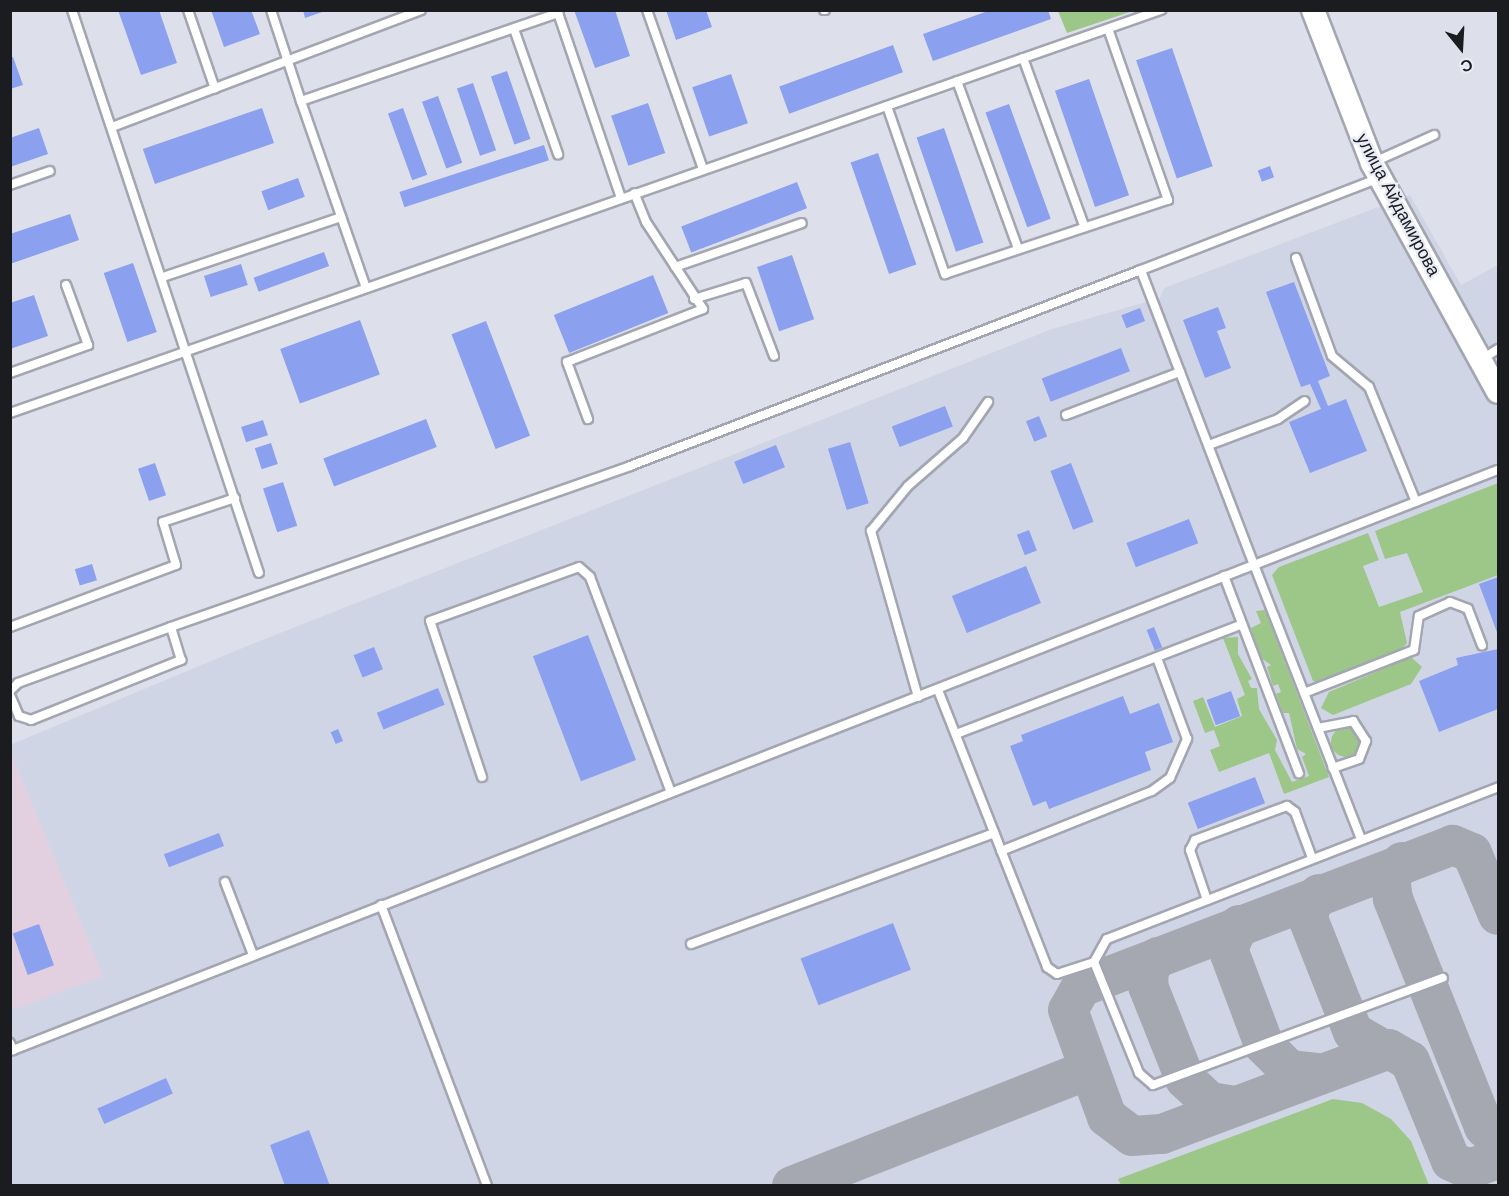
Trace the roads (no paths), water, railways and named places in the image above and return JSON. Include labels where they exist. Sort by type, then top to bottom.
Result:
[{"type":"main road","name":"улица Айдамирова","points":[[1313,10],[1376,170],[1490,355],[1498,392]]},
{"type":"lane","points":[[72,10],[188,351],[259,573]]},
{"type":"lane","points":[[188,10],[215,89]]},
{"type":"lane","points":[[271,10],[366,288]]},
{"type":"lane","points":[[112,127],[215,89],[288,58],[421,10]]},
{"type":"lane","points":[[647,10],[703,169]]},
{"type":"lane","points":[[10,412],[1161,10]]},
{"type":"lane","points":[[301,102],[558,12],[621,198]]},
{"type":"lane","points":[[514,29],[558,154]]},
{"type":"lane","points":[[887,106],[945,274],[1168,200],[1108,29]]},
{"type":"lane","points":[[1023,58],[1084,226]]},
{"type":"lane","points":[[957,81],[1018,249]]},
{"type":"lane","points":[[10,691],[18,683],[171,627],[630,466],[1141,270],[1376,170],[1434,135]]},
{"type":"lane","points":[[10,185],[50,171]]},
{"type":"lane","points":[[588,419],[567,362],[703,309],[694,299],[634,193]]},
{"type":"lane","points":[[163,277],[341,217]]},
{"type":"lane","points":[[675,267],[802,223]]},
{"type":"lane","points":[[1296,258],[1332,356],[1369,387],[1416,502]]},
{"type":"lane","points":[[1141,270],[1361,839]]},
{"type":"lane","points":[[694,299],[746,283],[774,356]]},
{"type":"lane","points":[[10,373],[88,345],[66,285]]},
{"type":"lane","points":[[1066,415],[1180,372]]},
{"type":"lane","points":[[1209,445],[1278,419],[1305,401]]},
{"type":"lane","points":[[918,697],[871,531],[908,486],[963,438],[988,402]]},
{"type":"lane","points":[[11,1048],[938,690],[1498,470]]},
{"type":"lane","points":[[10,627],[176,565],[163,522],[235,498]]},
{"type":"lane","points":[[482,777],[430,621],[579,567],[590,577],[671,792]]},
{"type":"lane","points":[[1224,576],[1299,773]]},
{"type":"lane","points":[[1304,693],[1414,650],[1419,616],[1450,602],[1468,609],[1482,645]]},
{"type":"lane","points":[[956,734],[1242,624]]},
{"type":"lane","points":[[10,695],[26,721],[181,660],[171,627]]},
{"type":"lane","points":[[1001,851],[1152,791],[1170,778],[1187,739],[1158,657]]},
{"type":"lane","points":[[938,690],[1047,967],[1065,974],[1094,962],[1107,939],[1498,787]]},
{"type":"lane","points":[[1318,728],[1353,721],[1366,741],[1359,759],[1333,768]]},
{"type":"lane","points":[[1207,900],[1190,850],[1195,840],[1287,806],[1295,812],[1312,858]]},
{"type":"lane","points":[[691,944],[994,833]]},
{"type":"lane","points":[[225,882],[253,955]]},
{"type":"lane","points":[[381,904],[487,1185]]},
{"type":"lane","points":[[1094,962],[1139,1073],[1153,1085],[1443,978]]}]
